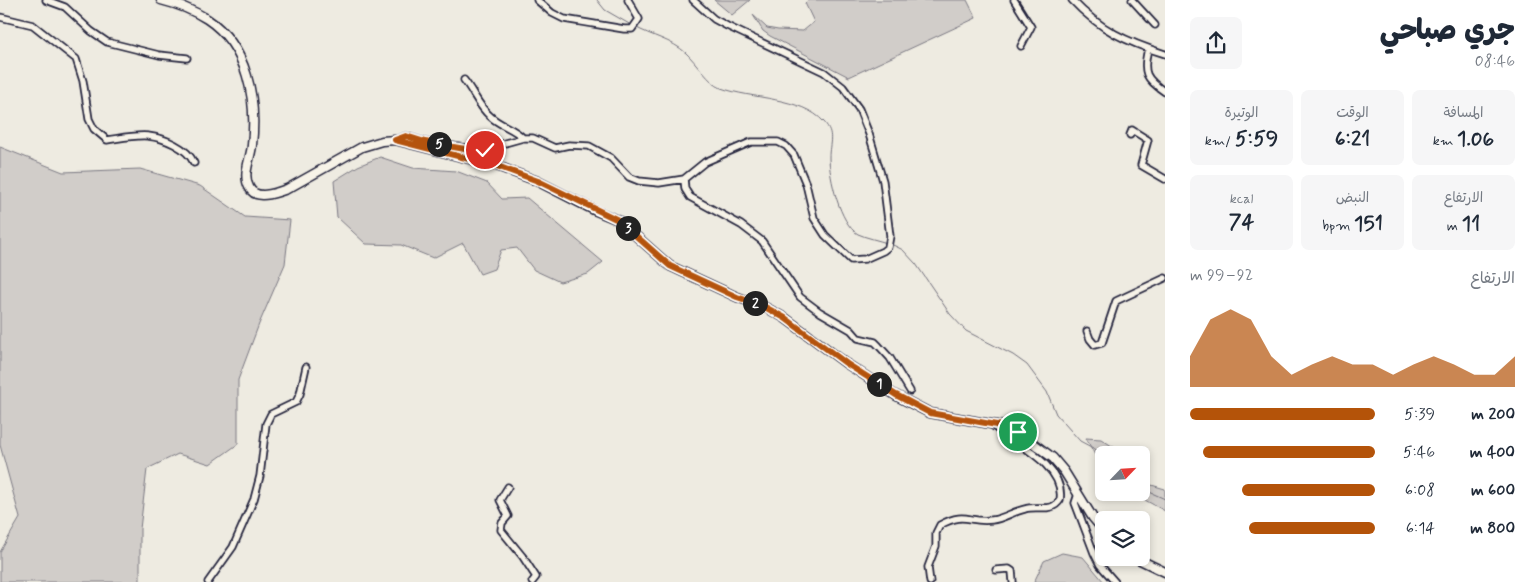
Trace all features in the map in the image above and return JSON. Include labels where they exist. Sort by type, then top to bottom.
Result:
[{"type":"main road","points":[[161,0],[207,18],[222,31],[245,68],[252,99],[252,144],[246,179],[250,190],[255,193],[264,195],[279,192],[309,178],[362,147],[382,141],[395,140],[497,166],[538,181],[618,220],[670,266],[737,297],[763,306],[785,318],[847,364],[896,395],[930,413],[992,424],[1018,432],[1053,458],[1064,470],[1095,518]]},
{"type":"main road","points":[[1150,565],[1165,572]]},
{"type":"street","points":[[46,0],[65,8],[91,31],[107,42],[166,57],[187,58]]},
{"type":"street","points":[[537,0],[552,13],[564,19],[624,29],[632,28],[640,19],[628,0]]},
{"type":"street","points":[[395,140],[406,136],[425,142],[480,150],[523,138],[533,138],[555,148],[569,145],[589,146],[611,158],[629,177],[639,181],[659,183],[684,179],[705,162],[751,142],[778,142],[794,154],[806,184],[814,218],[838,249],[851,260],[865,259],[888,247],[890,236],[880,169],[864,119],[850,94],[824,72],[726,26],[714,19],[693,0]]},
{"type":"street","points":[[1014,0],[1031,27],[1021,46]]},
{"type":"street","points":[[1072,0],[1092,20],[1110,33],[1165,54]]},
{"type":"street","points":[[1132,0],[1155,25]]},
{"type":"street","points":[[0,17],[33,24],[76,59],[83,81],[89,118],[94,129],[107,140],[149,136],[184,150],[190,154],[194,163]]},
{"type":"street","points":[[1148,49],[1146,75],[1150,82],[1165,92]]},
{"type":"street","points":[[464,80],[488,115],[502,126],[519,133],[523,138]]},
{"type":"street","points":[[1130,135],[1132,130],[1148,140],[1141,165],[1165,179]]},
{"type":"street","points":[[684,179],[685,190],[690,197],[742,225],[762,241],[804,300],[851,330],[858,338],[871,341],[879,346],[890,358],[910,392]]},
{"type":"street","points":[[1087,331],[1095,345],[1102,342],[1116,301],[1165,278]]},
{"type":"street","points":[[208,582],[235,542],[254,499],[260,476],[266,424],[271,414],[296,402],[300,394],[306,367]]},
{"type":"street","points":[[932,582],[928,567],[936,546],[936,533],[940,525],[962,517],[978,520],[996,520],[1025,508],[1052,507],[1060,500],[1059,484],[1042,462],[1025,446],[1001,433],[992,424]]},
{"type":"street","points":[[508,486],[500,500],[508,516],[502,523],[501,530],[536,576],[532,582]]},
{"type":"street","points":[[1078,494],[1075,503],[1094,553],[1100,565],[1115,582]]},
{"type":"street","points":[[996,570],[1009,569],[1012,571],[1013,582]]},
{"type":"shaded area","points":[[714,0],[750,0],[732,15]]},
{"type":"shaded area","points":[[808,0],[967,0],[976,18],[849,77],[770,36],[763,31],[753,15],[767,28],[803,31],[814,22],[805,3]]},
{"type":"shaded area","points":[[0,147],[63,172],[140,169],[200,186],[245,217],[290,220],[285,264],[259,324],[238,380],[238,444],[210,464],[178,454],[147,469],[140,529],[140,582],[0,582],[0,552],[20,518],[0,445]]},
{"type":"shaded area","points":[[380,157],[413,168],[456,171],[487,183],[502,199],[527,198],[603,262],[588,274],[560,282],[534,270],[517,248],[501,250],[494,269],[480,274],[463,243],[433,258],[401,245],[366,244],[337,217],[334,181],[358,166]]},
{"type":"shaded area","points":[[1086,438],[1101,439],[1112,446],[1095,446],[1095,455]]},
{"type":"shaded area","points":[[1150,485],[1165,489],[1165,511],[1147,501],[1150,501]]},
{"type":"shaded area","points":[[1062,553],[1083,557],[1104,582],[1034,582],[1044,561]]},
{"type":"waterway","points":[[597,0],[605,10],[631,25]]},
{"type":"waterway","points":[[635,27],[668,41],[680,49],[717,86],[733,92],[790,103],[814,114],[824,122],[831,139],[829,157],[833,188],[846,221],[858,234],[887,243]]},
{"type":"waterway","points":[[891,244],[903,250],[916,264],[950,314],[966,331],[1013,355],[1027,365],[1047,392],[1056,414],[1080,441],[1095,449]]},
{"type":"waterway","points":[[1150,492],[1165,499]]},
{"type":"route","points":[[485,150],[465,149],[425,142],[406,136],[395,140],[497,166],[538,181],[596,211],[618,220],[655,250],[670,266],[713,287],[763,306],[785,318],[847,364],[896,395],[930,413],[1002,426],[1018,432]]}]
